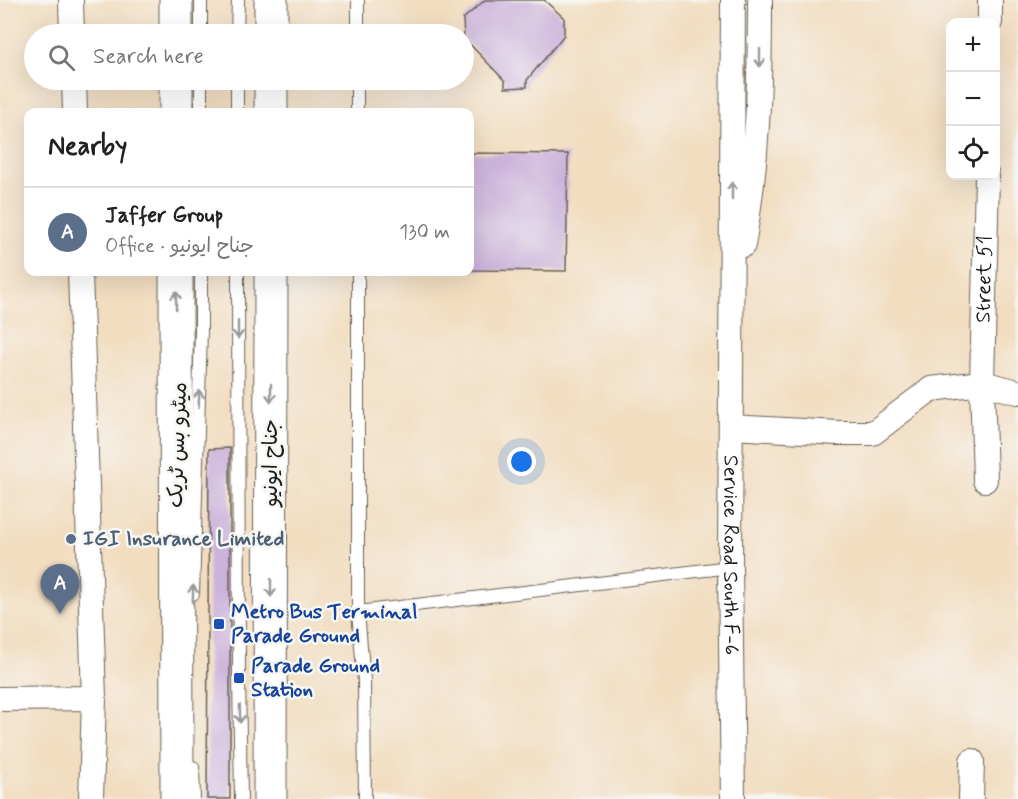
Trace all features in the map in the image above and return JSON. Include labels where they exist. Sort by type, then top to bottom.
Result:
[{"type":"main road","points":[[176,0],[176,24]]},
{"type":"main road","points":[[271,0],[271,24]]},
{"type":"main road","points":[[176,90],[176,108]]},
{"type":"main road","points":[[271,90],[271,108]]},
{"type":"main road","points":[[176,276],[177,799]]},
{"type":"main road","name":"جناح ایونیو","points":[[270,799],[271,276]]},
{"type":"street","points":[[71,0],[72,24]]},
{"type":"street","name":"Service Road South F-6","points":[[733,0],[730,567],[733,799]]},
{"type":"street","name":"Service Road South F-6","points":[[732,312],[750,205],[760,98],[760,0]]},
{"type":"street","points":[[990,0],[990,18]]},
{"type":"street","points":[[74,90],[75,108]]},
{"type":"street","name":"Street 51","points":[[985,480],[982,383],[987,180]]},
{"type":"street","points":[[80,276],[94,698],[91,799]]},
{"type":"street","points":[[731,427],[838,434],[873,433],[931,389],[982,383],[1018,392]]},
{"type":"street","points":[[0,699],[94,698]]},
{"type":"street","points":[[971,799],[972,761]]},
{"type":"lane","points":[[201,0],[201,24]]},
{"type":"lane","points":[[237,24],[238,0]]},
{"type":"lane","points":[[358,0],[358,24]]},
{"type":"lane","points":[[201,90],[201,108]]},
{"type":"lane","points":[[237,90],[237,108]]},
{"type":"lane","points":[[357,90],[357,108]]},
{"type":"lane","name":"میٹرو بس ٹریک","points":[[192,602],[201,276]]},
{"type":"lane","points":[[238,276],[241,799]]},
{"type":"lane","points":[[358,276],[358,612],[364,681],[365,799]]},
{"type":"lane","points":[[358,612],[730,567]]},
{"type":"lane","points":[[192,753],[194,799]]},
{"type":"building","points":[[485,0],[544,0],[564,18],[564,35],[527,80],[527,87],[505,88],[505,81],[474,48],[474,24],[463,24],[463,19]]},
{"type":"building","points":[[474,153],[568,154],[566,271],[474,270]]},
{"type":"building","name":"Metro Bus Terminal Parade Ground","points":[[230,448],[230,799],[207,799],[209,449]]},
{"type":"place","name":"IGI Insurance Limited","points":[[71,539]]},
{"type":"place","name":"Jaffer Group","points":[[60,614]]},
{"type":"place","name":"Metro Bus Terminal Parade Ground","points":[[219,624]]},
{"type":"place","name":"Parade Ground Station","points":[[239,678]]}]
